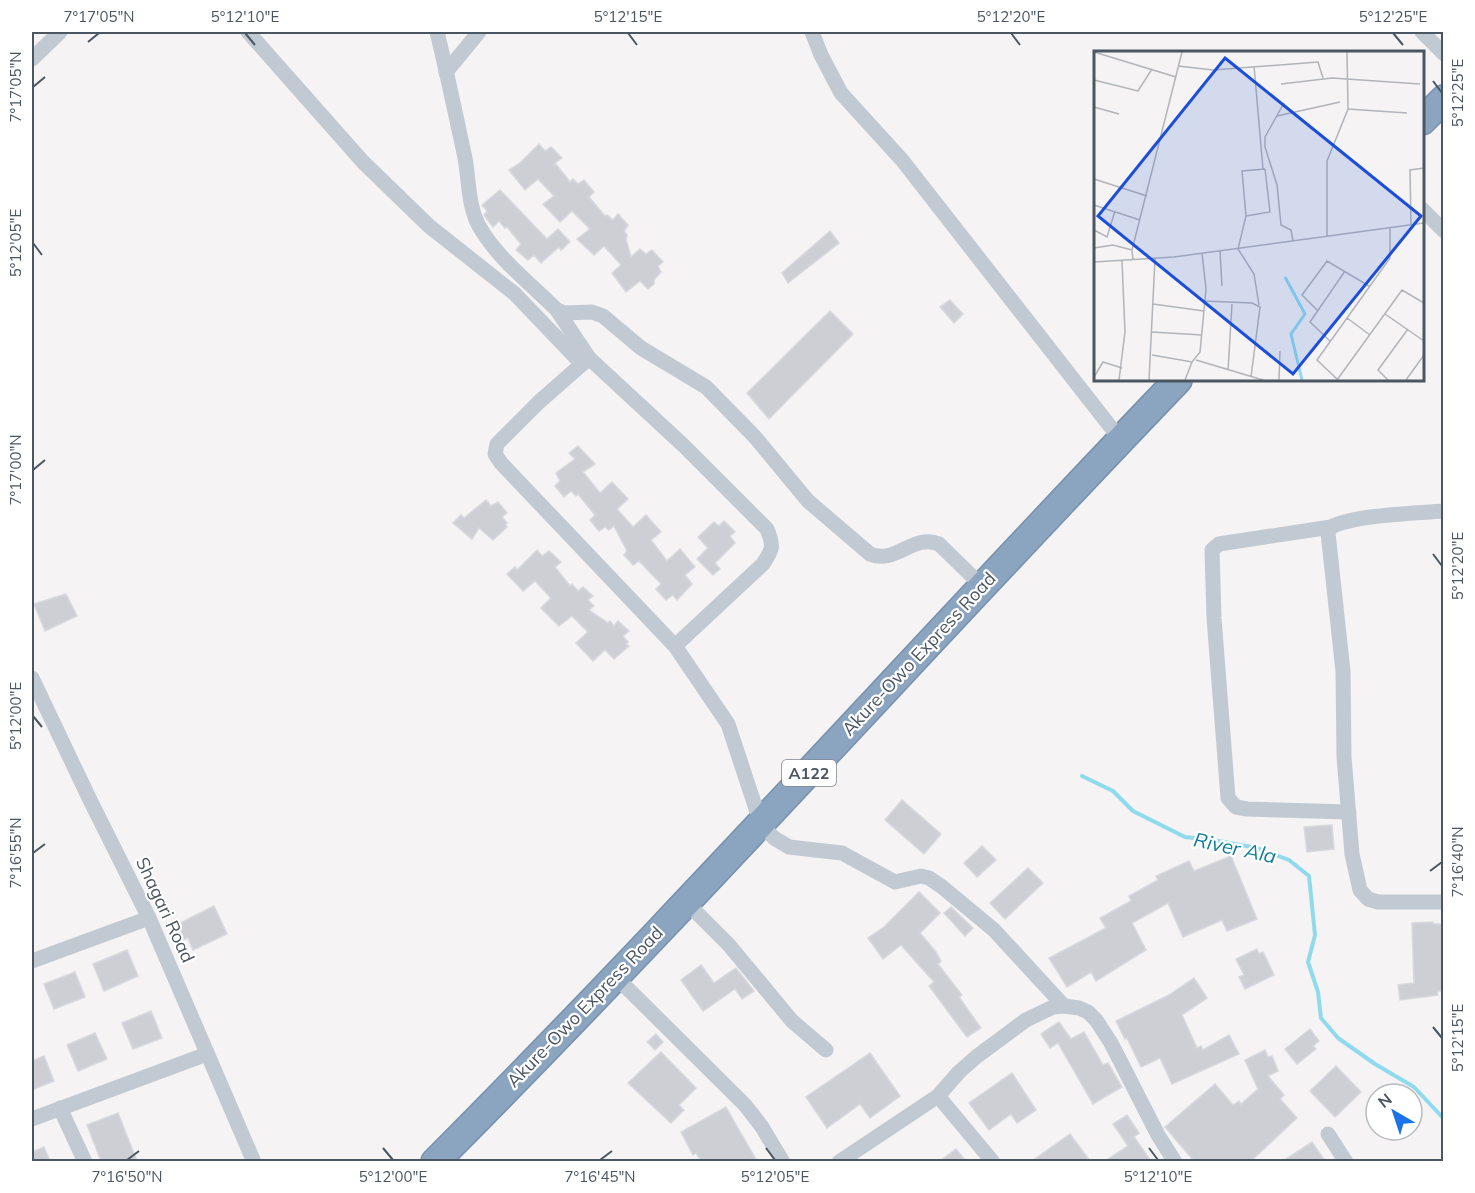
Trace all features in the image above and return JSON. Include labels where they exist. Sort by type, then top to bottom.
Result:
[{"type":"highway","points":[[1424,119],[1443,99]]},
{"type":"highway","name":"Akure-Owo Express Road","points":[[435,1161],[686,902],[1177,381]]},
{"type":"street","points":[[32,59],[60,32]]},
{"type":"street","points":[[248,32],[363,162],[429,226],[514,294],[586,361],[675,437],[767,529],[772,541],[772,550],[763,564],[675,646]]},
{"type":"street","points":[[437,32],[465,160],[473,211],[478,225],[508,262],[557,310],[586,361]]},
{"type":"street","points":[[446,72],[478,32]]},
{"type":"street","points":[[813,32],[821,55],[841,93],[902,160],[1120,439]]},
{"type":"street","points":[[1422,32],[1443,54]]},
{"type":"street","points":[[1424,211],[1443,231]]},
{"type":"street","points":[[557,310],[565,313],[592,312],[603,316],[641,348],[706,387],[755,437],[808,501],[870,554],[879,558],[887,557],[922,541],[932,541],[939,544],[982,586]]},
{"type":"street","points":[[586,361],[497,444],[495,454],[675,646],[728,724],[760,824],[774,838],[789,847],[842,853],[895,882],[921,876],[929,878],[994,930],[1064,1006]]},
{"type":"street","points":[[1349,812],[1247,809],[1236,807],[1228,798],[1214,618],[1212,550],[1219,544],[1331,527],[1339,523],[1443,511]]},
{"type":"street","points":[[1331,527],[1328,533],[1342,671],[1344,757],[1352,854],[1360,890],[1368,899],[1378,902],[1443,902]]},
{"type":"street","name":"Shagari Road","points":[[32,678],[149,918],[254,1161]]},
{"type":"street","points":[[686,902],[729,945],[792,1021],[826,1050]]},
{"type":"street","points":[[32,961],[149,918]]},
{"type":"street","points":[[615,976],[745,1105],[783,1161]]},
{"type":"street","points":[[838,1161],[938,1096],[958,1072],[1026,1020],[1053,1007],[1064,1006],[1088,1011],[1096,1020],[1111,1043],[1158,1135],[1175,1161]]},
{"type":"street","points":[[32,1119],[207,1054]]},
{"type":"street","points":[[938,1096],[993,1161]]},
{"type":"street","points":[[60,1108],[85,1161]]},
{"type":"street","points":[[1328,1134],[1346,1161]]},
{"type":"building","points":[[539,144],[545,151],[551,147],[562,158],[555,163],[570,182],[573,179],[578,184],[584,180],[594,192],[589,197],[605,216],[613,220],[618,214],[628,225],[624,231],[627,235],[631,257],[640,249],[646,254],[652,250],[663,262],[658,266],[661,272],[648,289],[640,281],[626,292],[612,273],[621,265],[604,246],[594,255],[577,239],[590,229],[572,211],[560,222],[543,204],[554,196],[538,179],[525,190],[509,170],[520,163]]},
{"type":"building","points":[[500,190],[547,239],[558,229],[570,242],[561,250],[559,247],[541,263],[534,255],[528,260],[516,250],[521,244],[507,227],[505,228],[499,221],[493,227],[484,215],[487,211],[482,205]]},
{"type":"building","points":[[830,231],[839,243],[788,283],[782,273]]},
{"type":"building","points":[[950,300],[963,314],[954,323],[940,307]]},
{"type":"building","points":[[830,311],[853,334],[769,419],[747,393]]},
{"type":"building","points":[[578,446],[595,464],[583,472],[600,493],[612,482],[628,499],[617,509],[633,527],[646,515],[661,532],[651,540],[667,561],[680,549],[695,567],[685,575],[692,584],[677,600],[673,595],[666,600],[656,589],[661,584],[639,561],[633,565],[624,555],[627,551],[614,526],[609,530],[605,527],[599,531],[590,520],[595,515],[578,494],[576,496],[571,491],[564,497],[555,486],[560,481],[556,473],[575,459],[569,453]]},
{"type":"building","points":[[486,500],[491,506],[498,502],[507,513],[502,517],[507,527],[493,540],[479,528],[472,539],[453,523],[461,515],[464,518]]},
{"type":"building","points":[[724,521],[735,532],[730,536],[735,543],[715,563],[720,569],[713,575],[697,559],[708,548],[698,537],[714,522],[719,526]]},
{"type":"building","points":[[537,550],[542,556],[549,551],[561,562],[555,567],[570,586],[572,584],[578,591],[583,587],[593,596],[588,600],[594,606],[589,610],[608,623],[610,621],[614,626],[618,621],[629,631],[623,636],[629,646],[614,659],[605,650],[593,661],[576,643],[588,632],[572,616],[559,626],[541,608],[551,598],[535,581],[523,591],[507,574],[515,567],[517,570]]},
{"type":"building","points":[[66,594],[77,616],[45,631],[34,604]]},
{"type":"building","points":[[902,800],[941,834],[924,854],[885,820]]},
{"type":"building","points":[[1332,825],[1334,849],[1307,852],[1304,827]]},
{"type":"building","points":[[982,846],[996,860],[977,877],[964,863]]},
{"type":"building","points":[[1231,856],[1257,919],[1227,931],[1222,920],[1183,937],[1168,903],[1132,923],[1146,950],[1096,981],[1091,972],[1067,987],[1049,958],[1106,928],[1100,918],[1131,901],[1129,896],[1158,880],[1156,876],[1189,861],[1194,871]]},
{"type":"building","points":[[1028,868],[1043,883],[1005,919],[990,903]]},
{"type":"building","points":[[919,892],[940,913],[920,933],[936,952],[941,961],[938,964],[962,995],[959,997],[981,1028],[967,1037],[929,986],[934,982],[901,945],[883,959],[868,938],[884,927]]},
{"type":"building","points":[[214,906],[227,934],[193,950],[188,938],[183,940],[176,925]]},
{"type":"building","points":[[951,907],[973,928],[965,936],[944,913]]},
{"type":"building","points":[[1433,922],[1433,924],[1443,924],[1443,991],[1437,991],[1438,995],[1400,1000],[1398,985],[1414,983],[1412,923]]},
{"type":"building","points":[[1257,949],[1259,954],[1263,952],[1274,975],[1245,989],[1239,977],[1244,975],[1236,959]]},
{"type":"building","points":[[127,950],[138,976],[104,991],[93,964]]},
{"type":"building","points":[[701,965],[714,983],[736,968],[754,991],[742,999],[735,989],[703,1011],[681,980]]},
{"type":"building","points":[[75,972],[85,997],[54,1009],[44,984]]},
{"type":"building","points":[[1194,978],[1207,998],[1182,1015],[1197,1048],[1201,1046],[1203,1050],[1229,1035],[1239,1054],[1172,1084],[1160,1058],[1141,1067],[1116,1021],[1169,995]]},
{"type":"building","points":[[151,1011],[162,1038],[133,1049],[122,1023]]},
{"type":"building","points":[[1059,1022],[1071,1039],[1084,1032],[1103,1065],[1108,1063],[1122,1087],[1093,1104],[1058,1043],[1050,1048],[1041,1034]]},
{"type":"building","points":[[1310,1029],[1319,1041],[1313,1046],[1316,1049],[1297,1064],[1285,1049]]},
{"type":"building","points":[[95,1033],[107,1059],[78,1071],[67,1045]]},
{"type":"building","points":[[656,1034],[663,1042],[655,1050],[647,1042]]},
{"type":"building","points":[[1265,1050],[1268,1057],[1272,1056],[1278,1071],[1268,1076],[1284,1095],[1280,1099],[1297,1118],[1251,1161],[1194,1161],[1165,1127],[1215,1084],[1233,1105],[1239,1101],[1241,1104],[1258,1089],[1245,1060]]},
{"type":"building","points":[[661,1052],[696,1088],[679,1105],[684,1110],[671,1123],[628,1083]]},
{"type":"building","points":[[870,1053],[900,1096],[870,1118],[860,1104],[827,1128],[806,1097]]},
{"type":"building","points":[[44,1056],[54,1081],[32,1090],[32,1061]]},
{"type":"building","points":[[1336,1066],[1361,1092],[1335,1117],[1310,1091]]},
{"type":"building","points":[[1012,1073],[1036,1110],[1017,1123],[1011,1114],[989,1130],[969,1103]]},
{"type":"building","points":[[726,1107],[757,1161],[701,1161],[696,1153],[693,1155],[681,1132]]},
{"type":"building","points":[[118,1113],[137,1161],[101,1161],[87,1125]]},
{"type":"building","points":[[1127,1115],[1139,1133],[1134,1137],[1151,1161],[1105,1161],[1128,1146],[1113,1124]]},
{"type":"building","points":[[1070,1134],[1090,1161],[1032,1161]]},
{"type":"building","points":[[1312,1142],[1325,1161],[1283,1161]]},
{"type":"building","points":[[44,1147],[50,1161],[32,1161],[32,1152]]},
{"type":"building","points":[[956,1149],[966,1161],[940,1161]]},
{"type":"waterway","name":"River Ala","points":[[1082,776],[1113,791],[1133,811],[1185,837],[1257,848],[1289,860],[1309,876],[1315,935],[1308,962],[1318,992],[1321,1018],[1338,1038],[1375,1064],[1414,1087],[1444,1119]]}]
